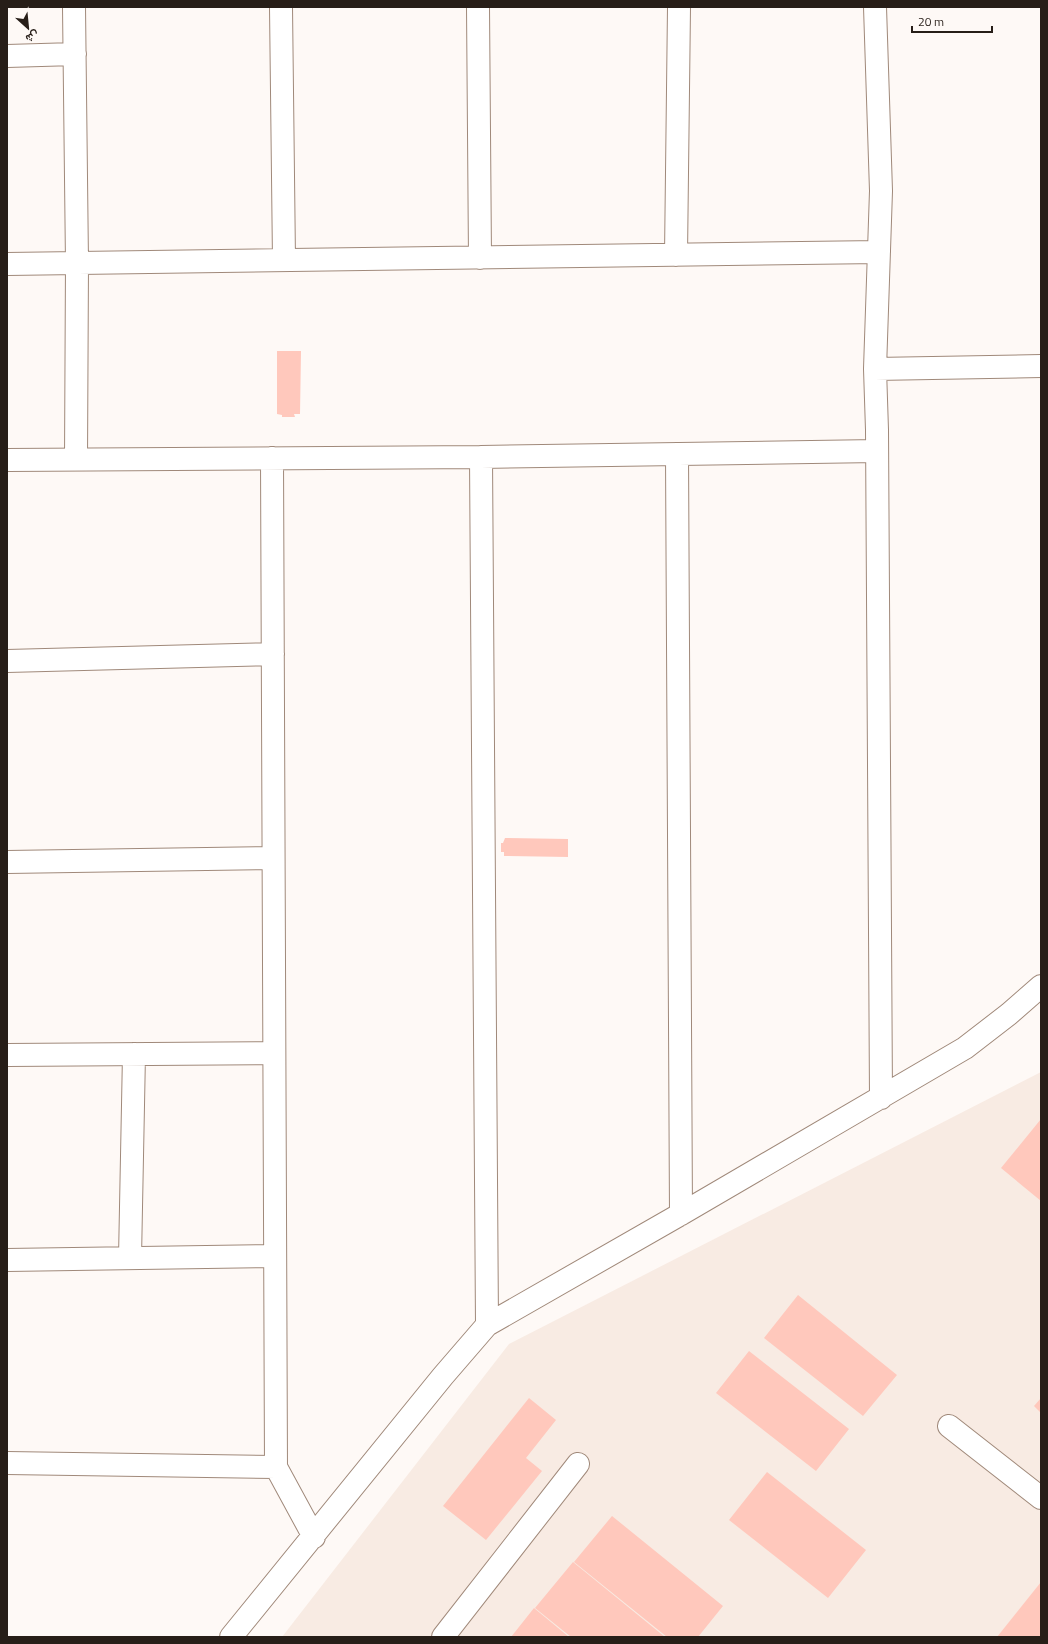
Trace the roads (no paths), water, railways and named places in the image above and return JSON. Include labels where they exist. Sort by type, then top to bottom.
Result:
[{"type":"street","points":[[74,7],[77,263],[76,459]]},
{"type":"street","points":[[281,7],[284,260]]},
{"type":"street","points":[[478,7],[480,258]]},
{"type":"street","points":[[676,255],[679,7]]},
{"type":"street","points":[[875,7],[881,191],[875,369],[877,451],[881,1098]]},
{"type":"street","points":[[7,56],[75,54]]},
{"type":"street","points":[[7,264],[879,252]]},
{"type":"street","points":[[875,369],[1041,366]]},
{"type":"street","points":[[7,460],[480,457],[877,451]]},
{"type":"street","points":[[677,454],[681,1214]]},
{"type":"street","points":[[480,457],[487,1325]]},
{"type":"street","points":[[272,458],[276,1468],[314,1537]]},
{"type":"street","points":[[7,661],[273,654]]},
{"type":"street","points":[[7,862],[273,858]]},
{"type":"street","points":[[231,1637],[314,1537],[443,1376],[487,1325],[681,1214],[965,1048],[1010,1014],[1041,986]]},
{"type":"street","points":[[7,1055],[274,1053]]},
{"type":"street","points":[[130,1258],[134,1054]]},
{"type":"street","points":[[7,1260],[275,1256]]},
{"type":"street","points":[[950,1426],[1041,1498]]},
{"type":"street","points":[[7,1463],[276,1468]]},
{"type":"street","points":[[443,1637],[578,1464]]}]
